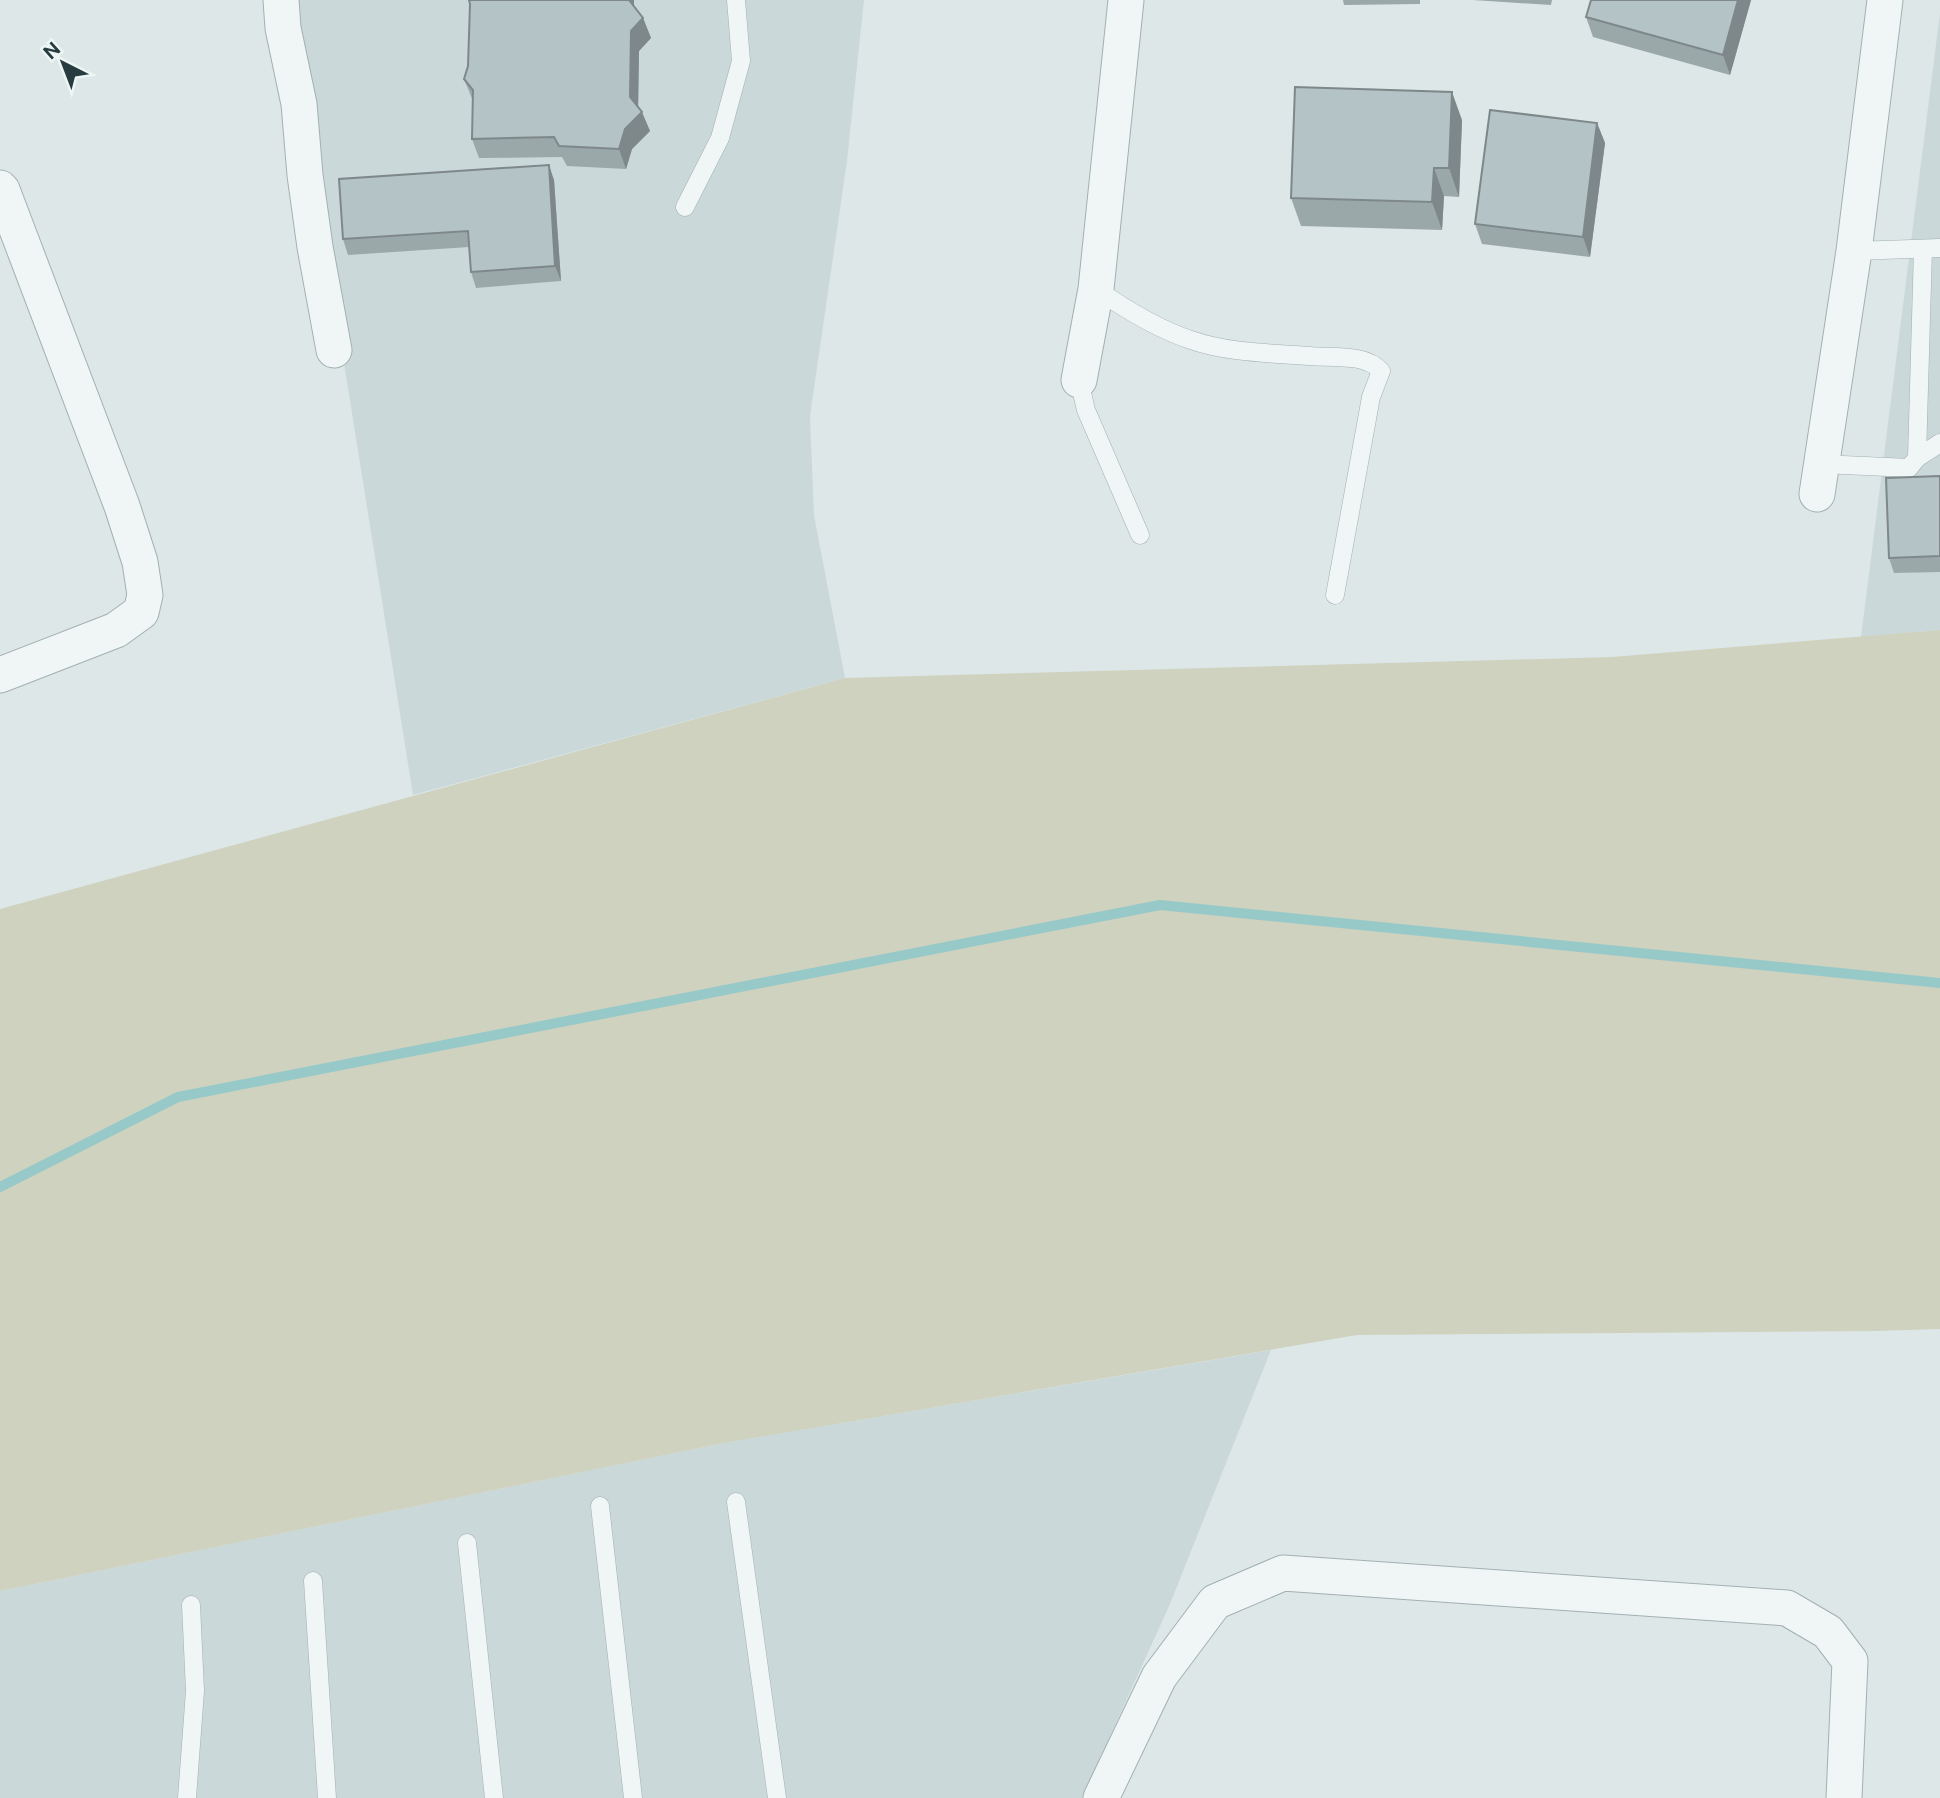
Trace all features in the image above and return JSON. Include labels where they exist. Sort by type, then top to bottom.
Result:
[{"type":"street","points":[[281,0],[283,29],[299,104],[315,247],[334,350]]},
{"type":"street","points":[[1079,380],[1096,289],[1126,0]]},
{"type":"street","points":[[1819,479],[1854,251],[1885,0]]},
{"type":"street","points":[[0,188],[122,506],[140,562],[145,595],[141,612],[116,630],[0,675]]},
{"type":"street","points":[[1101,1798],[1159,1677],[1215,1602],[1283,1573],[1787,1608],[1828,1632],[1850,1661],[1844,1798]]},
{"type":"lane","points":[[685,207],[720,138],[741,61],[736,0]]},
{"type":"lane","points":[[1854,251],[1931,248],[1917,458]]},
{"type":"lane","points":[[1096,289],[1132,313],[1190,340],[1223,348],[1354,358],[1375,365],[1381,371],[1371,397],[1335,595]]},
{"type":"lane","points":[[1079,380],[1086,410],[1140,535]]},
{"type":"lane","points":[[1819,479],[1909,468],[1917,458],[1940,443]]},
{"type":"lane","points":[[736,1502],[777,1798]]},
{"type":"lane","points":[[600,1506],[634,1798]]},
{"type":"lane","points":[[467,1543],[494,1798]]},
{"type":"lane","points":[[313,1581],[327,1798]]},
{"type":"lane","points":[[187,1798],[195,1691],[191,1605]]},
{"type":"shaded area","points":[[286,0],[864,0],[847,161],[810,416],[814,515],[845,678],[413,795]]},
{"type":"shaded area","points":[[1940,13],[1940,630],[1861,637]]},
{"type":"shaded area","points":[[1271,1350],[1170,1604],[1082,1798],[0,1798],[0,1591],[719,1444]]},
{"type":"green space","points":[[1940,630],[1940,1329],[1357,1335],[719,1444],[0,1591],[0,909],[845,678],[1612,657]]},
{"type":"building","points":[[469,0],[629,0],[643,18],[631,31],[630,97],[642,112],[625,129],[619,149],[559,146],[554,137],[472,139],[473,90],[464,79],[468,66]]},
{"type":"building","points":[[1591,0],[1738,0],[1723,55],[1586,17]]},
{"type":"building","points":[[1295,87],[1452,92],[1449,168],[1434,168],[1432,202],[1291,198]]},
{"type":"building","points":[[1490,110],[1597,123],[1583,237],[1475,224]]},
{"type":"building","points":[[549,165],[555,266],[471,272],[468,231],[343,239],[339,179]]},
{"type":"building","points":[[1940,476],[1940,556],[1889,558],[1886,478]]},
{"type":"waterway","points":[[0,1187],[178,1097],[1160,905],[1940,983]]}]
